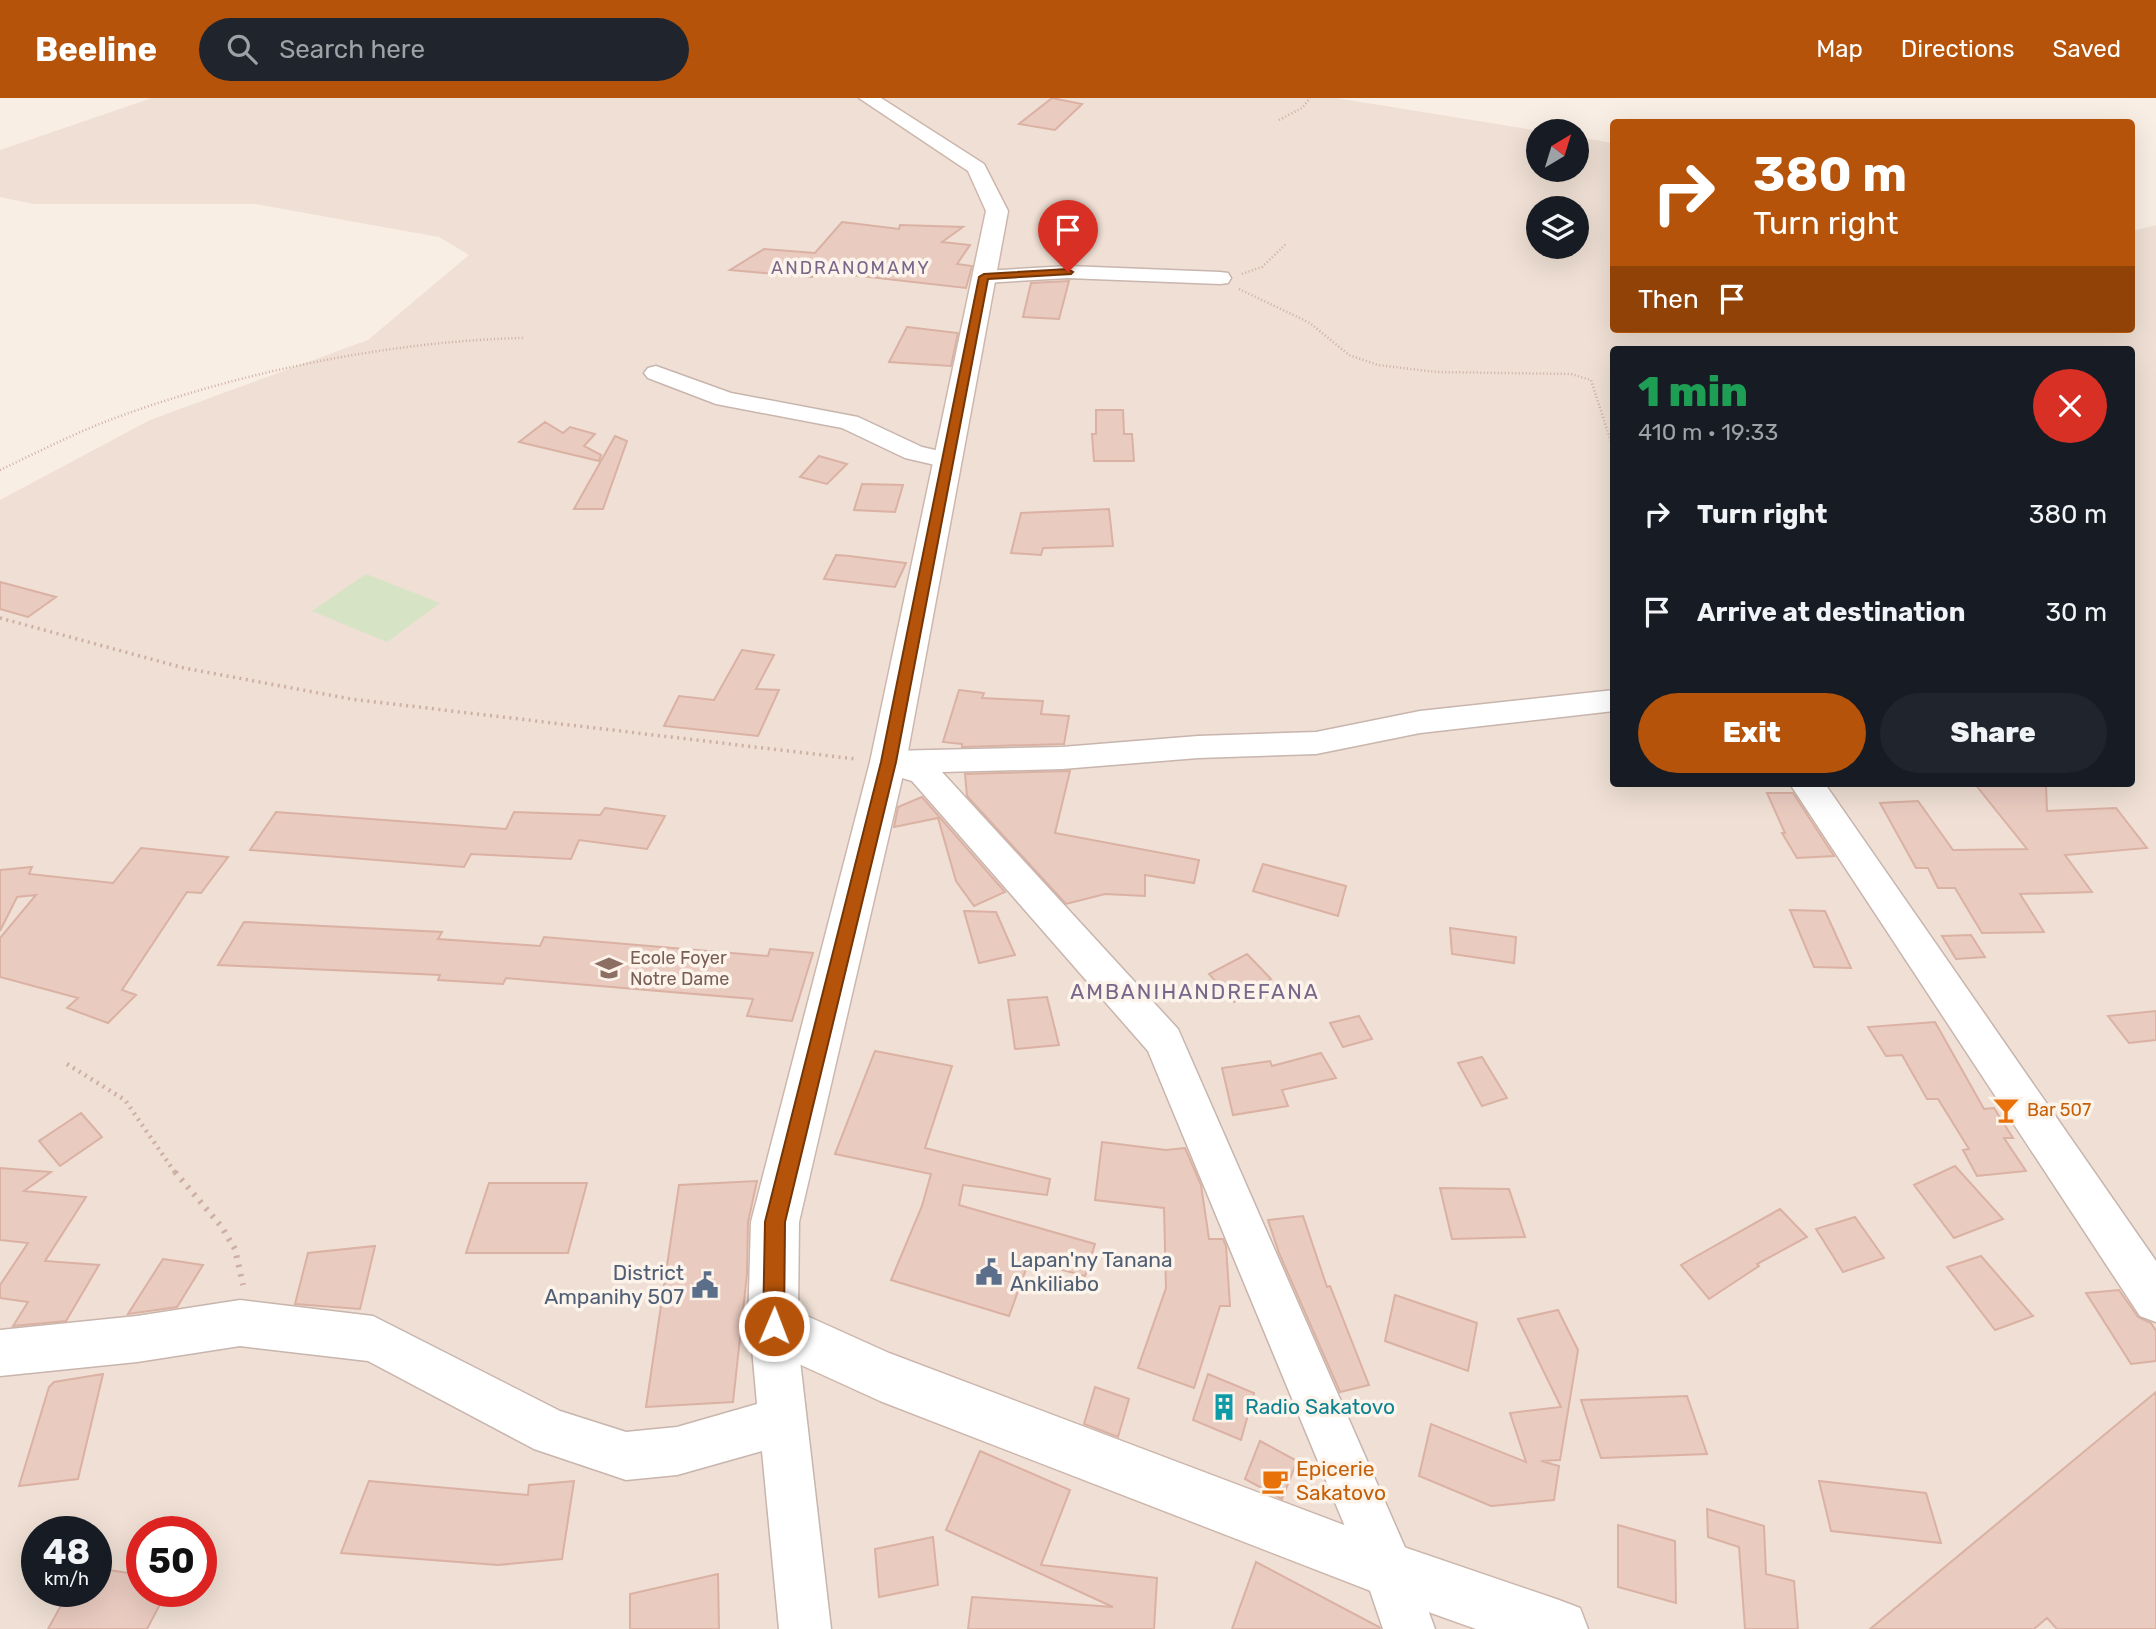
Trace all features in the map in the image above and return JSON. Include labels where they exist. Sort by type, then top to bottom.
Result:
[{"type":"main road","points":[[868,98],[977,167],[997,211],[888,762],[775,1222],[774,1326],[880,1375],[1389,1570],[1559,1629]]},
{"type":"street","points":[[984,277],[1068,272],[1220,278]]},
{"type":"street","points":[[656,373],[725,399],[849,422],[914,453],[948,460]]},
{"type":"street","points":[[888,762],[1062,758],[1198,747],[1316,743],[1420,722],[1610,700]]},
{"type":"street","points":[[888,762],[924,773],[1164,1041],[1389,1570],[1409,1629]]},
{"type":"street","points":[[1809,787],[2156,1300]]},
{"type":"street","points":[[0,1353],[240,1324],[373,1339],[551,1432],[626,1456],[677,1451],[784,1421]]},
{"type":"street","points":[[774,1326],[805,1629]]},
{"type":"path","points":[[1279,120],[1302,108],[1310,98]]},
{"type":"path","points":[[1220,278],[1262,267],[1286,244]]},
{"type":"path","points":[[1220,278],[1310,323],[1349,355],[1378,365],[1436,372],[1571,374],[1591,380],[1610,439]]},
{"type":"path","points":[[0,470],[75,434],[125,414],[247,377],[393,349],[475,339],[523,338]]},
{"type":"path","points":[[0,618],[184,668],[351,699],[888,762]]},
{"type":"path","points":[[67,1064],[125,1100],[184,1185],[221,1226],[235,1249],[243,1275],[244,1300],[240,1324]]},
{"type":"shaded area","points":[[152,98],[1336,98],[1526,129],[1526,182],[1589,182],[1589,139],[1610,142],[1610,333],[2135,333],[2135,230],[2156,225],[2156,1629],[0,1629],[0,500],[150,420],[368,340],[469,255],[439,237],[255,204],[34,204],[0,197],[0,150]]},
{"type":"green space","points":[[366,574],[440,603],[387,642],[312,611]]},
{"type":"building","points":[[1052,98],[1082,104],[1055,130],[1019,124]]},
{"type":"building","points":[[842,222],[899,229],[900,225],[963,227],[942,242],[970,245],[957,264],[972,266],[966,288],[816,271],[812,277],[730,270],[764,249],[815,253]]},
{"type":"building","points":[[1069,281],[1059,319],[1023,317],[1031,283]]},
{"type":"building","points":[[907,327],[958,333],[951,366],[889,362]]},
{"type":"building","points":[[1096,410],[1123,410],[1124,434],[1132,434],[1134,461],[1094,461],[1092,434],[1096,434]]},
{"type":"building","points":[[545,422],[563,433],[570,427],[595,434],[584,446],[601,455],[599,461],[519,442]]},
{"type":"building","points":[[615,436],[627,441],[603,509],[574,509]]},
{"type":"building","points":[[819,456],[847,464],[827,484],[800,477]]},
{"type":"building","points":[[862,484],[903,485],[895,512],[854,510]]},
{"type":"building","points":[[1109,509],[1113,546],[1043,548],[1041,555],[1011,553],[1021,513]]},
{"type":"building","points":[[836,555],[906,563],[895,587],[824,579]]},
{"type":"building","points":[[0,582],[56,597],[28,617],[0,609]]},
{"type":"building","points":[[742,650],[774,655],[756,689],[779,690],[758,736],[664,726],[679,696],[714,700]]},
{"type":"building","points":[[959,690],[984,693],[982,698],[1043,701],[1041,714],[1069,716],[1064,744],[962,747],[962,744],[943,742]]},
{"type":"building","points":[[1070,771],[1055,833],[1199,860],[1194,883],[1145,875],[1145,896],[1105,894],[1066,904],[967,796],[965,774]]},
{"type":"building","points":[[1977,787],[2046,787],[2047,811],[2116,808],[2147,848],[2065,855],[2092,892],[2020,894],[2044,932],[1982,933],[1955,888],[1938,888],[1928,868],[1916,868],[1880,803],[1918,801],[1953,850],[2027,849]]},
{"type":"building","points":[[1767,793],[1793,793],[1834,856],[1797,858],[1782,833],[1785,833]]},
{"type":"building","points":[[922,797],[1005,892],[974,906],[956,881],[938,818],[894,827],[898,807]]},
{"type":"building","points":[[605,808],[665,816],[647,849],[579,840],[571,859],[471,854],[464,867],[250,850],[276,812],[506,829],[514,812],[600,815]]},
{"type":"building","points":[[141,848],[228,857],[201,893],[187,892],[122,990],[136,995],[108,1023],[67,1008],[78,998],[0,977],[0,938],[36,895],[17,897],[0,931],[0,870],[32,867],[29,874],[113,883]]},
{"type":"building","points":[[1263,864],[1346,886],[1338,916],[1253,891]]},
{"type":"building","points":[[1790,910],[1825,911],[1851,968],[1814,967]]},
{"type":"building","points":[[964,911],[996,912],[1015,955],[979,963]]},
{"type":"building","points":[[244,922],[442,932],[438,939],[540,946],[544,937],[768,956],[770,949],[813,953],[792,1021],[747,1016],[753,999],[506,978],[503,984],[438,980],[440,975],[218,965]]},
{"type":"building","points":[[1450,928],[1516,937],[1514,963],[1452,954]]},
{"type":"building","points":[[1971,935],[1985,957],[1956,959],[1942,936]]},
{"type":"building","points":[[1247,954],[1271,979],[1234,1002],[1209,974]]},
{"type":"building","points":[[1047,997],[1059,1045],[1015,1049],[1008,1000]]},
{"type":"building","points":[[2156,1011],[2156,1040],[2129,1043],[2108,1016]]},
{"type":"building","points":[[1359,1016],[1372,1039],[1343,1047],[1330,1023]]},
{"type":"building","points":[[1935,1022],[1984,1109],[1994,1108],[2013,1138],[2004,1138],[2026,1171],[1977,1176],[1963,1150],[1969,1149],[1938,1099],[1927,1099],[1902,1055],[1886,1056],[1868,1027]]},
{"type":"building","points":[[875,1051],[952,1066],[925,1148],[1050,1179],[1047,1195],[963,1185],[959,1205],[1095,1244],[1085,1276],[1029,1261],[1009,1316],[891,1280],[922,1206],[931,1174],[835,1154]]},
{"type":"building","points":[[1321,1053],[1336,1078],[1282,1090],[1288,1106],[1233,1115],[1222,1068],[1270,1061],[1272,1066]]},
{"type":"building","points":[[1482,1057],[1507,1098],[1482,1106],[1458,1063]]},
{"type":"building","points":[[81,1113],[102,1137],[60,1166],[39,1141]]},
{"type":"building","points":[[1102,1142],[1166,1150],[1185,1148],[1201,1185],[1209,1239],[1223,1239],[1226,1246],[1230,1306],[1220,1306],[1194,1388],[1138,1368],[1166,1288],[1164,1208],[1095,1200]]},
{"type":"building","points":[[1955,1166],[2003,1219],[1954,1238],[1914,1185]]},
{"type":"building","points":[[0,1168],[51,1172],[24,1191],[86,1197],[45,1261],[99,1265],[66,1321],[13,1326],[28,1302],[0,1298],[0,1285],[28,1243],[0,1240]]},
{"type":"building","points":[[757,1181],[748,1222],[747,1274],[733,1402],[646,1407],[679,1185]]},
{"type":"building","points":[[489,1183],[587,1183],[568,1253],[466,1253]]},
{"type":"building","points":[[1440,1188],[1509,1189],[1525,1237],[1452,1239]]},
{"type":"building","points":[[1780,1209],[1807,1237],[1757,1264],[1759,1266],[1709,1299],[1681,1265]]},
{"type":"building","points":[[1303,1216],[1327,1287],[1330,1286],[1369,1385],[1340,1392],[1279,1253],[1268,1220]]},
{"type":"building","points":[[1855,1217],[1884,1258],[1843,1272],[1816,1229]]},
{"type":"building","points":[[375,1246],[360,1309],[295,1304],[308,1253]]},
{"type":"building","points":[[1981,1256],[2033,1316],[1995,1330],[1947,1267]]},
{"type":"building","points":[[163,1259],[203,1265],[177,1307],[128,1314]]},
{"type":"building","points":[[2119,1290],[2138,1317],[2151,1323],[2156,1331],[2156,1361],[2131,1364],[2086,1293]]},
{"type":"building","points":[[1395,1295],[1477,1323],[1468,1371],[1385,1341]]},
{"type":"building","points":[[1558,1310],[1578,1350],[1560,1460],[1541,1461],[1559,1466],[1554,1500],[1491,1506],[1419,1476],[1431,1424],[1526,1462],[1510,1413],[1561,1407],[1518,1319]]},
{"type":"building","points":[[103,1374],[78,1479],[19,1486],[49,1387],[54,1382]]},
{"type":"building","name":"Radio Sakatovo","points":[[1208,1374],[1254,1393],[1241,1440],[1193,1420]]},
{"type":"building","points":[[1095,1387],[1129,1399],[1118,1437],[1084,1424]]},
{"type":"building","points":[[2156,1392],[2156,1629],[2057,1629],[2047,1618],[2034,1629],[1870,1629]]},
{"type":"building","points":[[1687,1396],[1707,1454],[1601,1458],[1581,1400]]},
{"type":"building","points":[[1260,1441],[1297,1461],[1282,1499],[1245,1479]]},
{"type":"building","points":[[980,1451],[1070,1490],[1041,1565],[1157,1578],[1154,1629],[968,1629],[972,1597],[1113,1607],[946,1530]]},
{"type":"building","points":[[369,1481],[528,1495],[529,1485],[574,1481],[562,1559],[498,1565],[341,1553]]},
{"type":"building","points":[[1819,1481],[1926,1493],[1941,1543],[1831,1531]]},
{"type":"building","points":[[1707,1509],[1764,1526],[1766,1574],[1794,1581],[1798,1629],[1745,1629],[1739,1547],[1708,1537]]},
{"type":"building","points":[[1618,1525],[1675,1541],[1676,1603],[1618,1587]]},
{"type":"building","points":[[933,1537],[938,1585],[879,1597],[875,1549]]},
{"type":"building","points":[[1256,1562],[1379,1627],[1380,1629],[1232,1629]]},
{"type":"building","points":[[112,1570],[126,1573],[126,1607],[159,1607],[147,1629],[48,1629],[60,1607],[112,1607]]},
{"type":"building","points":[[718,1574],[719,1629],[630,1629],[630,1594]]},
{"type":"place","name":"Ecole Foyer Notre Dame","points":[[609,968]]},
{"type":"place","name":"Bar 507","points":[[2006,1110]]},
{"type":"place","name":"Lapan'ny Tanana Ankiliabo","points":[[989,1272]]},
{"type":"place","name":"District Ampanihy 507","points":[[705,1285]]},
{"type":"place","name":"Radio Sakatovo","points":[[1224,1407]]},
{"type":"place","name":"Epicerie Sakatovo","points":[[1275,1481]]},
{"type":"district","name":"ANDRANOMAMY","points":[[851,268]]},
{"type":"district","name":"AMBANIHANDREFANA","points":[[1195,992]]},
{"type":"route","points":[[774,1326],[775,1222],[888,762],[984,277],[1068,272]]}]
